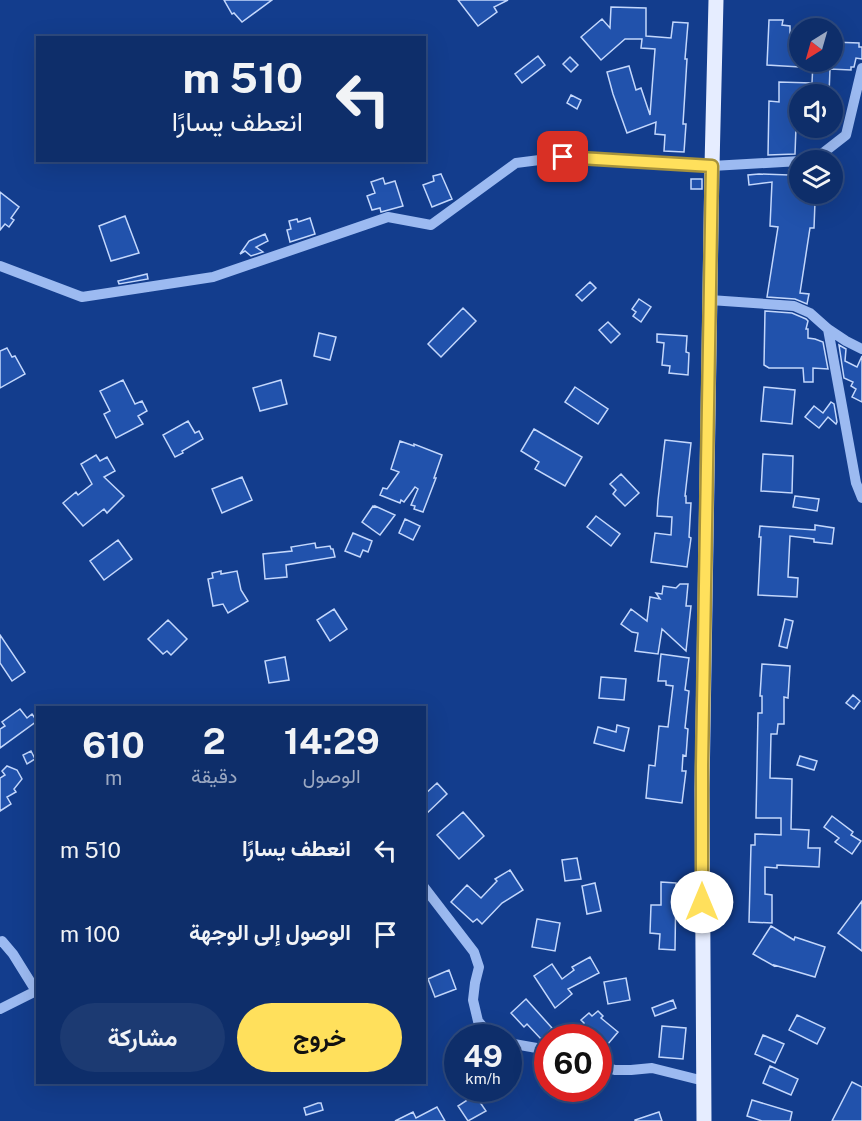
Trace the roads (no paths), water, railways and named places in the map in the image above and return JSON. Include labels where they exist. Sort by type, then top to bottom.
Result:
[{"type":"main road","points":[[704,1121],[702,789],[716,0]]},
{"type":"street","points":[[827,150],[846,135],[859,95],[862,68]]},
{"type":"street","points":[[0,266],[82,297],[213,277],[388,217],[431,225],[516,164],[563,157],[712,166],[789,162]]},
{"type":"street","points":[[710,300],[794,306],[810,313],[828,329],[862,349]]},
{"type":"street","points":[[828,329],[856,483],[862,498]]},
{"type":"street","points":[[426,890],[474,952],[479,967],[473,1000],[481,1024]]},
{"type":"street","points":[[0,942],[2,941],[13,954],[36,989]]},
{"type":"street","points":[[0,1009],[36,991]]},
{"type":"street","points":[[612,1069],[652,1068],[704,1081]]}]
